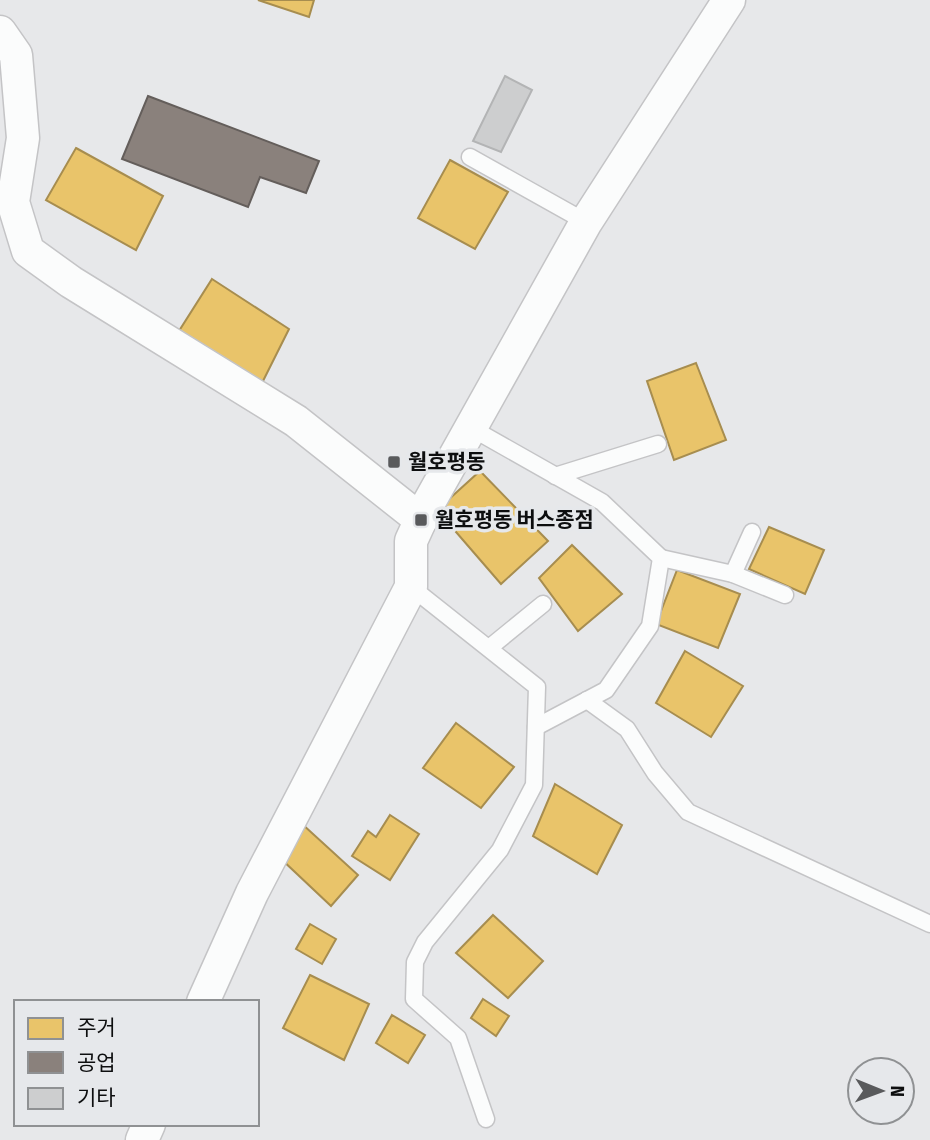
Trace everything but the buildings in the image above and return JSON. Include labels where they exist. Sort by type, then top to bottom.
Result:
[{"type":"street","points":[[204,1000],[252,893],[411,587],[411,541],[421,520],[586,222],[729,0]]},
{"type":"street","points":[[0,32],[16,55],[23,138],[13,202],[28,251],[71,282],[296,421],[421,520]]},
{"type":"lane","points":[[470,157],[586,222]]},
{"type":"lane","points":[[473,429],[602,502],[662,558],[733,573],[785,595]]},
{"type":"lane","points":[[555,476],[658,444]]},
{"type":"lane","points":[[733,573],[752,532]]},
{"type":"lane","points":[[536,727],[606,690],[650,626],[662,558]]},
{"type":"lane","points":[[411,587],[537,687],[534,785],[500,850],[425,942],[415,962],[414,999],[457,1038],[486,1119]]},
{"type":"lane","points":[[489,648],[543,604]]},
{"type":"lane","points":[[587,700],[627,729],[655,773],[688,812],[930,924]]},
{"type":"place","name":"월호평동","points":[[394,462]]},
{"type":"place","name":"월호평동 버스종점","points":[[421,520]]}]
